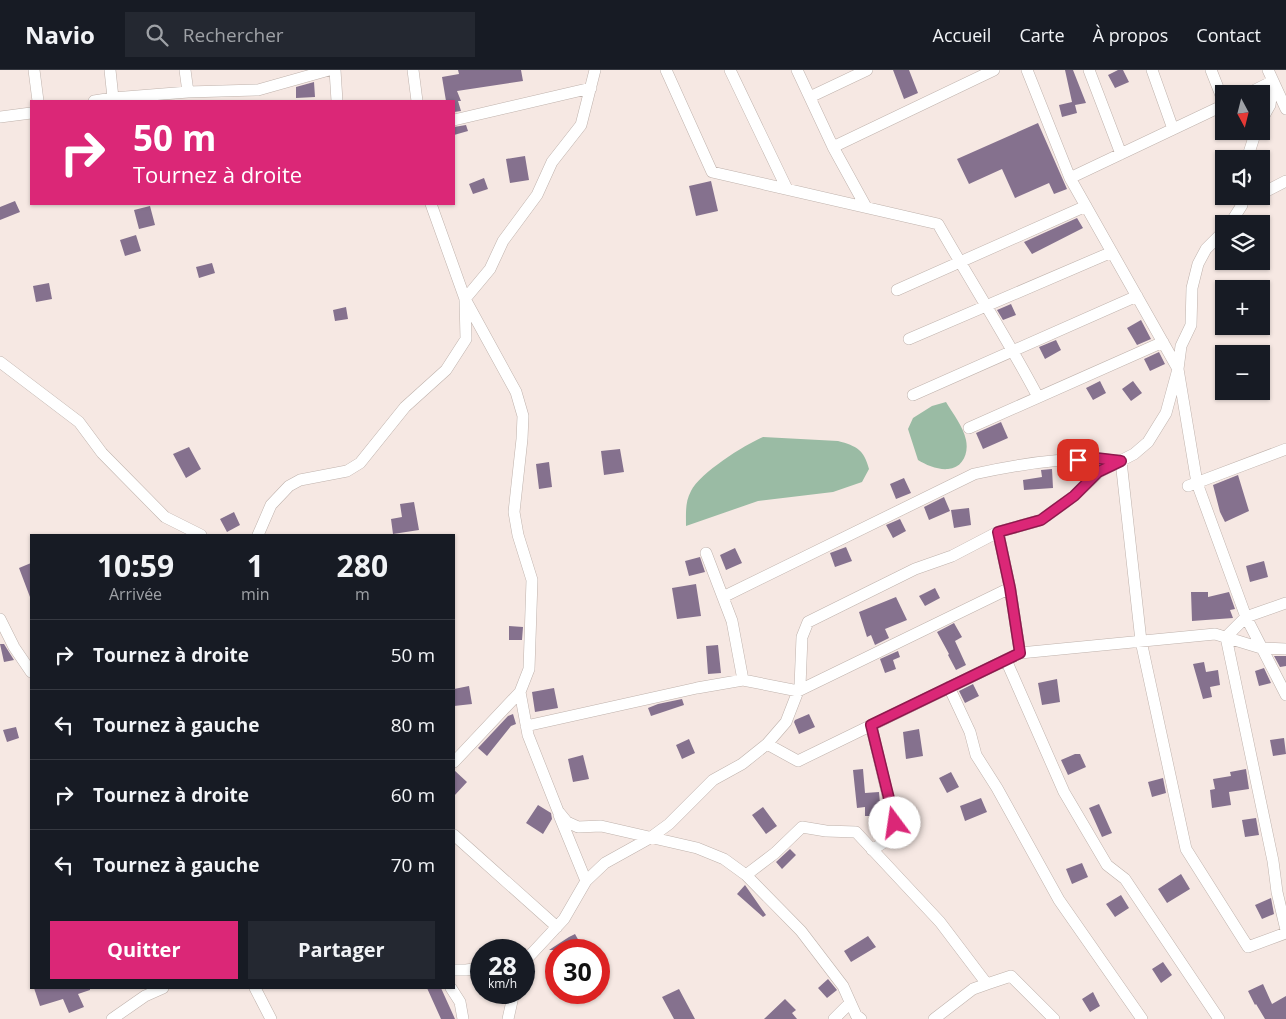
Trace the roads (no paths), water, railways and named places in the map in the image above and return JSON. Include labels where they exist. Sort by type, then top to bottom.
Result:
[{"type":"street","points":[[34,70],[38,100]]},
{"type":"street","points":[[110,70],[113,98]]},
{"type":"street","points":[[186,70],[188,92]]},
{"type":"street","points":[[100,100],[188,92],[258,90],[329,70]]},
{"type":"street","points":[[334,70],[337,100]]},
{"type":"street","points":[[413,70],[417,100]]},
{"type":"street","points":[[258,534],[271,505],[289,486],[300,480],[347,471],[360,463],[405,408],[446,370],[466,338],[465,299],[490,268],[503,240],[537,194],[552,162],[581,125],[595,70]]},
{"type":"street","points":[[666,70],[712,172],[938,224],[1014,351],[1038,397]]},
{"type":"street","points":[[730,70],[786,189]]},
{"type":"street","points":[[796,70],[833,147],[866,207]]},
{"type":"street","points":[[810,97],[866,70]]},
{"type":"street","points":[[833,147],[994,70]]},
{"type":"street","points":[[1027,70],[1070,178],[1178,370],[1193,485],[1246,617],[1286,695]]},
{"type":"street","points":[[1089,70],[1121,154]]},
{"type":"street","points":[[1152,70],[1173,129]]},
{"type":"street","points":[[1211,70],[1217,85]]},
{"type":"street","points":[[1268,70],[1286,109]]},
{"type":"street","points":[[1266,85],[1273,82]]},
{"type":"street","points":[[1270,105],[1273,82]]},
{"type":"street","points":[[455,120],[591,88]]},
{"type":"street","points":[[1070,178],[1215,108]]},
{"type":"street","points":[[0,117],[30,113]]},
{"type":"street","points":[[1270,189],[1286,181]]},
{"type":"street","points":[[431,205],[465,299],[516,392],[523,416],[514,512],[518,535],[532,580],[528,669],[520,692],[455,761]]},
{"type":"street","points":[[897,290],[1086,206]]},
{"type":"street","points":[[535,947],[564,919],[586,881],[605,863],[650,838],[669,824],[713,780],[742,764],[767,744],[786,722],[800,686],[802,637],[808,622],[915,569],[952,556],[998,532],[1041,520],[1074,496],[1098,472],[1134,454],[1148,442],[1166,413],[1178,370],[1181,346],[1191,325],[1192,288],[1198,264],[1206,248],[1215,240]]},
{"type":"street","points":[[909,339],[1112,252]]},
{"type":"street","points":[[913,396],[1137,296]]},
{"type":"street","points":[[969,428],[1162,342]]},
{"type":"street","points":[[0,362],[79,422],[102,453],[165,517],[200,534]]},
{"type":"street","points":[[1193,485],[1286,449]]},
{"type":"street","points":[[723,597],[974,474],[1006,467],[1096,458],[1121,461]]},
{"type":"street","points":[[1121,461],[1141,641],[1186,849],[1248,948],[1286,932],[1226,637]]},
{"type":"street","points":[[998,532],[1010,588],[1020,653]]},
{"type":"street","points":[[706,553],[732,622],[743,680]]},
{"type":"street","points":[[526,726],[698,688],[743,680],[798,691],[1010,588]]},
{"type":"street","points":[[1226,637],[1246,617],[1286,602]]},
{"type":"street","points":[[0,619],[14,647],[30,671]]},
{"type":"street","points":[[767,744],[798,761],[1020,653],[1215,634],[1261,648],[1286,649]]},
{"type":"street","points":[[1006,660],[1064,792],[1107,865],[1125,879],[1219,1019]]},
{"type":"street","points":[[949,687],[970,732],[976,756],[997,788],[1058,900],[1142,1019]]},
{"type":"street","points":[[520,692],[528,735],[586,881]]},
{"type":"street","points":[[871,725],[897,834],[872,850]]},
{"type":"street","points":[[558,811],[567,822],[578,827],[601,826],[697,848],[724,859],[746,875],[801,931],[843,986],[856,1016],[861,1019]]},
{"type":"street","points":[[746,875],[775,853],[802,827],[826,831],[856,832],[940,922],[986,984]]},
{"type":"street","points":[[455,836],[557,927]]},
{"type":"street","points":[[455,970],[470,969]]},
{"type":"street","points":[[934,1019],[973,989],[1011,976],[1054,1019]]},
{"type":"street","points":[[112,1019],[125,1016],[145,996],[161,989]]},
{"type":"street","points":[[256,989],[271,1019]]},
{"type":"street","points":[[452,989],[460,1002],[463,1019]]},
{"type":"street","points":[[834,1019],[850,1003]]},
{"type":"street","points":[[508,1019],[511,1004]]}]
